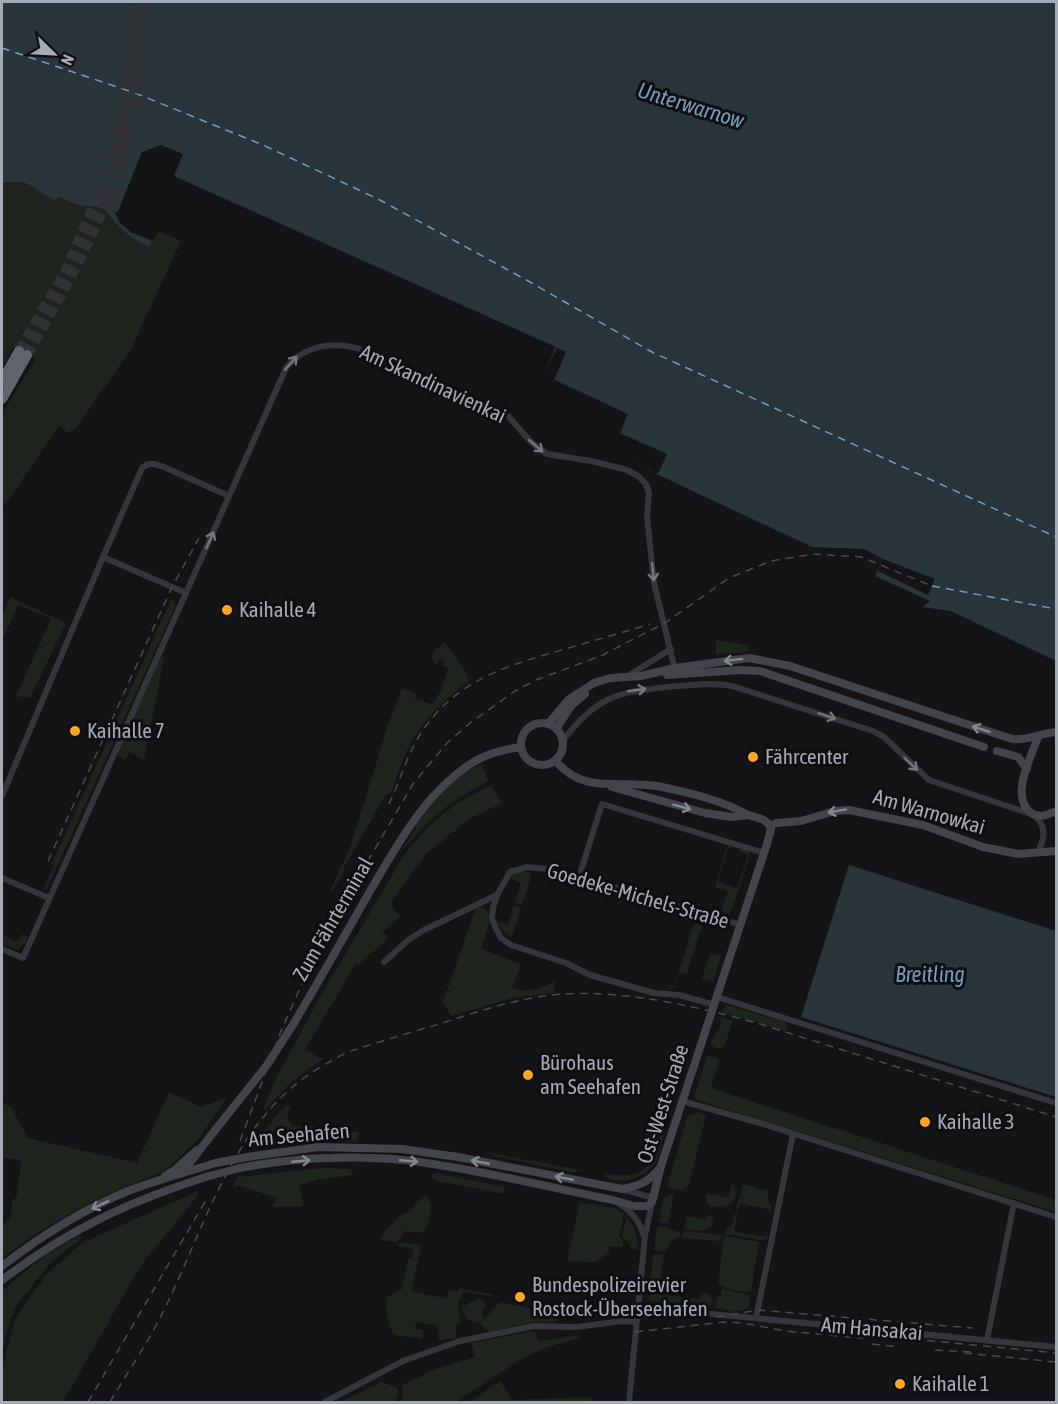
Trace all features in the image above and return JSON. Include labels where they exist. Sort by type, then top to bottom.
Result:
[{"type":"highway","points":[[2,381],[23,353],[2,399]]},
{"type":"street","name":"Am Skandinavienkai","points":[[2,949],[23,958],[280,378],[292,360],[301,352],[339,345],[360,349],[508,416],[532,443],[547,454],[591,460],[627,470],[638,476],[646,484],[649,493],[647,516],[653,575],[676,671]]},
{"type":"street","points":[[2,796],[142,468],[153,463],[229,496]]},
{"type":"street","points":[[103,557],[186,593]]},
{"type":"street","points":[[625,677],[671,649]]},
{"type":"street","points":[[556,729],[571,706],[588,693],[607,684],[749,658],[776,662],[1012,739],[1038,737],[1045,733],[1056,732]]},
{"type":"street","points":[[548,724],[569,699],[581,690],[603,681],[676,671],[760,671],[984,747]]},
{"type":"street","name":"Am Warnowkai","points":[[562,741],[596,705],[620,693],[712,683],[732,686],[866,728],[884,737],[929,780],[1034,815],[1042,816],[1056,811]]},
{"type":"street","points":[[538,723],[548,724],[556,729],[562,741],[561,752],[555,760],[546,764],[532,762],[525,756],[521,747],[522,737],[530,727],[538,723]]},
{"type":"street","points":[[1037,853],[1044,828],[1041,821],[1025,808],[1020,794],[1038,737]]},
{"type":"street","name":"Zum Fährterminal","points":[[162,1191],[182,1174],[267,1065],[294,1023],[392,853],[422,811],[442,788],[466,767],[497,751],[521,747]]},
{"type":"street","points":[[997,751],[1018,757],[1027,769]]},
{"type":"street","points":[[555,760],[573,778],[585,782],[634,783],[662,787],[735,806],[748,815]]},
{"type":"street","points":[[606,784],[631,794],[705,813],[732,817],[748,815],[761,818],[770,826]]},
{"type":"street","points":[[579,877],[602,804],[764,853]]},
{"type":"street","name":"Am Warnowkai","points":[[770,826],[849,810],[923,825],[983,847],[1019,854],[1056,851]]},
{"type":"street","name":"Ost-West-Straße","points":[[629,1402],[645,1236],[652,1202],[661,1166],[764,853],[771,830],[770,826]]},
{"type":"street","name":"Goedeke-Michels-Straße","points":[[741,925],[557,870],[520,868],[510,872],[497,895],[492,918],[501,938],[511,945],[612,981],[654,993],[679,994],[716,1001],[1056,1103]]},
{"type":"street","points":[[2,878],[49,898]]},
{"type":"street","points":[[384,962],[408,940],[424,930],[497,895]]},
{"type":"street","points":[[682,1101],[1056,1217]]},
{"type":"street","points":[[756,1318],[793,1134]]},
{"type":"street","name":"Zum Fährterminal","points":[[154,1182],[176,1168],[204,1144]]},
{"type":"street","name":"Am Seehafen","points":[[2,1266],[46,1234],[74,1218],[102,1203],[154,1182],[216,1163],[301,1149],[368,1147],[434,1153],[622,1189],[644,1194],[650,1197],[652,1202],[647,1206],[642,1206],[432,1163],[367,1159],[302,1160],[240,1168],[209,1176],[119,1208],[70,1234],[2,1280]]},
{"type":"street","name":"Am Seehafen","points":[[622,1189],[651,1179],[661,1166]]},
{"type":"street","name":"Am Seehafen","points":[[613,1200],[633,1214],[640,1223],[645,1236]]},
{"type":"street","points":[[987,1340],[1014,1203]]},
{"type":"street","name":"Am Hansakai","points":[[638,1307],[1056,1347]]},
{"type":"street","points":[[326,1402],[403,1361],[460,1341],[534,1326],[576,1327],[623,1321],[636,1322]]},
{"type":"shaded area","points":[[16,181],[31,183],[42,193],[78,205],[104,208],[124,231],[149,247],[159,231],[181,241],[131,349],[77,427],[68,433],[59,426],[2,509],[2,413],[36,359],[13,348],[2,368],[2,183]]},
{"type":"shaded area","points":[[10,597],[66,623],[30,698],[16,696],[51,619],[18,605],[2,641],[2,618]]},
{"type":"shaded area","points":[[171,600],[175,602],[175,607],[46,891],[43,889],[54,866],[52,864]]},
{"type":"shaded area","points":[[716,640],[748,645],[748,652],[716,654]]},
{"type":"shaded area","points":[[445,642],[465,670],[469,681],[437,708],[418,732],[405,753],[391,793],[385,796],[333,891],[331,889],[350,848],[389,722],[402,688],[416,693],[415,699],[432,704],[441,691],[448,668],[443,666],[444,660],[440,658],[436,664],[431,659],[434,651]]},
{"type":"shaded area","points":[[158,656],[164,658],[144,760],[130,752],[124,760],[114,751]]},
{"type":"shaded area","points":[[482,764],[488,781],[460,797],[437,815],[395,860],[416,828],[415,826],[437,799],[462,775]]},
{"type":"shaded area","points":[[491,786],[502,803],[471,818],[426,854],[394,898],[391,905],[400,917],[383,932],[388,939],[359,964],[356,963],[305,1050],[323,1059],[291,1082],[262,1113],[275,1080],[320,997],[404,855],[443,814],[465,799]]},
{"type":"shaded area","points":[[730,844],[732,849],[728,848],[718,882],[737,888],[748,855],[738,851],[740,848],[747,850],[750,855],[730,915],[720,916],[728,891],[715,887],[726,848]]},
{"type":"shaded area","points":[[514,872],[530,872],[531,876],[522,905],[515,903],[521,883],[511,879]]},
{"type":"shaded area","points":[[514,905],[521,908],[512,937],[501,929],[497,922],[508,925]]},
{"type":"shaded area","points":[[480,906],[488,912],[490,921],[481,949],[521,964],[512,988],[535,989],[556,981],[553,993],[513,998],[451,1016],[443,1002],[474,913]]},
{"type":"shaded area","points":[[694,923],[702,926],[687,973],[691,975],[680,973],[674,989],[663,985],[674,987]]},
{"type":"shaded area","points":[[22,934],[28,937],[18,950],[2,944],[2,935],[18,942]]},
{"type":"shaded area","points":[[710,953],[721,956],[713,982],[702,979]]},
{"type":"shaded area","points":[[727,1005],[785,1022],[786,1031],[721,1012]]},
{"type":"shaded area","points":[[720,1017],[731,1020],[732,1023],[725,1045],[719,1049],[711,1045],[711,1042],[721,1024]]},
{"type":"shaded area","points":[[707,1056],[718,1058],[719,1062],[711,1088],[1056,1200],[1056,1212],[697,1100],[694,1097]]},
{"type":"shaded area","points":[[169,1092],[201,1107],[226,1098],[202,1136],[166,1170],[95,1200],[37,1233],[2,1258],[2,1224],[11,1218],[12,1201],[17,1196],[21,1160],[2,1158],[2,1102],[11,1107],[28,1138],[137,1163]]},
{"type":"shaded area","points":[[286,1105],[291,1107],[287,1118],[292,1126],[348,1128],[353,1132],[358,1132],[357,1141],[308,1141],[254,1147],[264,1130]]},
{"type":"shaded area","points":[[698,1112],[706,1115],[689,1185],[683,1191],[670,1189],[667,1186],[687,1118]]},
{"type":"shaded area","points":[[663,1124],[665,1128],[660,1152],[649,1170],[636,1178],[621,1181],[608,1178],[603,1173],[631,1175],[640,1172],[651,1159]]},
{"type":"shaded area","points":[[484,1152],[586,1171],[571,1172]]},
{"type":"shaded area","points":[[322,1168],[352,1169],[353,1175],[316,1180],[299,1185],[304,1206],[272,1207],[277,1198],[240,1186],[232,1188],[238,1177]]},
{"type":"shaded area","points":[[435,1173],[505,1187],[504,1194],[437,1181],[430,1177]]},
{"type":"shaded area","points":[[732,1182],[737,1190],[732,1203],[711,1207],[706,1200],[707,1193],[728,1198]]},
{"type":"shaded area","points":[[743,1184],[769,1191],[767,1201],[772,1207],[770,1216],[771,1210],[740,1203],[738,1210],[736,1209]]},
{"type":"shaded area","points":[[198,1191],[196,1198],[141,1265],[63,1402],[2,1402],[2,1369],[14,1322],[48,1273],[84,1242]]},
{"type":"shaded area","points":[[674,1194],[668,1223],[660,1223],[663,1200]]},
{"type":"shaded area","points":[[427,1195],[431,1207],[427,1229],[420,1233],[405,1231],[397,1243],[379,1239],[399,1216],[409,1211]]},
{"type":"shaded area","points":[[580,1202],[614,1208],[624,1214],[619,1236],[623,1241],[623,1247],[609,1246],[609,1253],[595,1262],[567,1261]]},
{"type":"shaded area","points":[[735,1213],[738,1213],[734,1231],[765,1237],[770,1221],[766,1239],[725,1234],[727,1227],[732,1225]]},
{"type":"shaded area","points":[[707,1215],[713,1216],[712,1225],[700,1231],[684,1229],[687,1216],[706,1220]]},
{"type":"shaded area","points":[[627,1216],[635,1231],[637,1249],[630,1249],[631,1245],[622,1236]]},
{"type":"shaded area","points":[[660,1226],[680,1232],[680,1236],[671,1241],[665,1252],[654,1250],[657,1229]]},
{"type":"shaded area","points":[[684,1231],[721,1235],[720,1241],[682,1238]]},
{"type":"shaded area","points":[[78,1236],[83,1237],[51,1262],[16,1306],[2,1351],[2,1291],[44,1256]]},
{"type":"shaded area","points":[[724,1236],[759,1242],[751,1292],[736,1291],[718,1285]]},
{"type":"shaded area","points":[[404,1243],[422,1245],[411,1291],[447,1299],[448,1290],[458,1292],[459,1288],[493,1295],[493,1297],[464,1292],[458,1303],[461,1322],[456,1326],[456,1338],[439,1340],[437,1325],[416,1322],[415,1329],[424,1330],[422,1339],[394,1335],[388,1316],[387,1297],[402,1289],[408,1259],[412,1259],[414,1249],[395,1245]]},
{"type":"shaded area","points":[[653,1254],[664,1255],[658,1292],[700,1299],[701,1292],[709,1294],[712,1298],[711,1307],[649,1301]]},
{"type":"shaded area","points":[[722,1288],[750,1296],[748,1309],[730,1312],[716,1308],[717,1297],[721,1297]]},
{"type":"shaded area","points":[[477,1298],[484,1300],[486,1306],[482,1312],[484,1318],[480,1323],[467,1320],[462,1308],[472,1300],[476,1301]]},
{"type":"shaded area","points":[[500,1302],[557,1314],[556,1322],[535,1322],[489,1332],[480,1324]]},
{"type":"shaded area","points":[[535,1331],[538,1341],[578,1335],[578,1338],[525,1357],[456,1402],[400,1402],[403,1396],[402,1385],[438,1368],[475,1357],[471,1343]]},
{"type":"shaded area","points":[[500,1381],[512,1400],[591,1397],[591,1402],[469,1402]]},
{"type":"shaded area","points":[[382,1382],[397,1388],[399,1393],[394,1402],[340,1402]]},
{"type":"water","name":"Unterwarnow","points":[[2,2],[1056,2],[1056,661],[951,611],[922,607],[930,601],[875,576],[883,559],[864,549],[812,547],[631,462],[640,442],[620,433],[628,414],[544,375],[556,347],[174,176],[183,154],[161,145],[142,152],[118,211],[115,213],[120,223],[133,234],[152,241],[149,247],[124,231],[104,208],[78,205],[59,197],[54,200],[26,183],[2,183]]},
{"type":"water","name":"Breitling","points":[[849,865],[1056,931],[1056,1097],[801,1017]]},
{"type":"pier","points":[[557,348],[566,352],[554,380],[544,375]]},
{"type":"pier","points":[[640,442],[667,454],[658,474],[631,462]]},
{"type":"pier","points":[[883,559],[935,579],[928,595],[878,571]]},
{"type":"ferry route","points":[[2,48],[135,93],[263,145],[378,199],[652,352],[1056,537]]},
{"type":"ferry route","points":[[932,586],[1056,609]]},
{"type":"tunnel","points":[[19,351],[65,272],[98,196],[117,133],[131,61],[134,2]]},
{"type":"tunnel","points":[[27,355],[80,260],[107,200],[115,176],[133,102],[144,2]]},
{"type":"railway","points":[[48,861],[172,587],[199,538]]},
{"type":"railway","points":[[240,1141],[281,1031],[322,939],[413,784],[447,743],[470,723],[515,691],[536,680],[603,655],[665,623],[729,578],[771,561],[813,554],[861,557],[932,586]]},
{"type":"railway","points":[[389,804],[421,733],[434,715],[466,688],[521,662],[650,624]]},
{"type":"railway","points":[[110,1402],[161,1317],[204,1220],[232,1164],[266,1113],[301,1080],[348,1052],[485,1010],[516,1001],[563,994],[587,993],[662,1001],[760,1024],[1056,1117]]},
{"type":"railway","points":[[88,1402],[206,1200]]},
{"type":"railway","points":[[716,1317],[758,1310],[972,1328]]},
{"type":"railway","points":[[635,1332],[724,1322],[859,1338],[892,1337],[1056,1353]]},
{"type":"railway","points":[[872,1344],[898,1347]]},
{"type":"railway","points":[[935,1350],[973,1352]]},
{"type":"railway","points":[[964,1353],[1056,1362]]},
{"type":"place","name":"Kaihalle 4","points":[[227,610]]},
{"type":"place","name":"Kaihalle 7","points":[[75,731]]},
{"type":"place","name":"Fährcenter","points":[[753,757]]},
{"type":"place","name":"Bürohaus am Seehafen","points":[[528,1075]]},
{"type":"place","name":"Kaihalle 3","points":[[925,1122]]},
{"type":"place","name":"Bundespolizeirevier Rostock-Überseehafen","points":[[520,1297]]},
{"type":"place","name":"Kaihalle 1","points":[[900,1384]]}]
